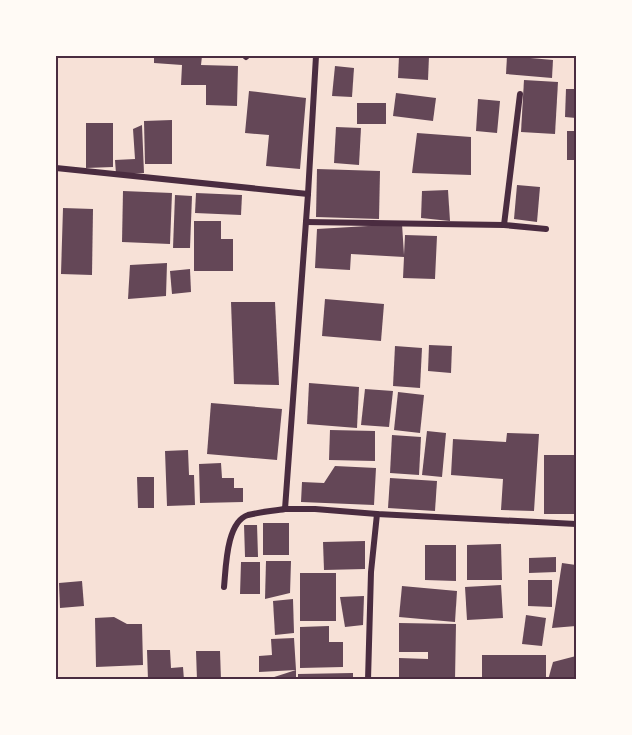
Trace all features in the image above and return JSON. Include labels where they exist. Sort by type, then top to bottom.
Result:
[{"type":"street","points":[[285,509],[316,56]]},
{"type":"street","points":[[504,225],[520,94]]},
{"type":"street","points":[[56,168],[308,194]]},
{"type":"street","points":[[306,222],[504,225],[546,229]]},
{"type":"street","points":[[224,587],[231,535],[239,521],[246,516],[285,509],[576,524]]},
{"type":"street","points":[[368,680],[371,572],[377,514]]},
{"type":"building","points":[[154,56],[202,56],[201,65],[238,66],[237,106],[206,105],[206,85],[181,85],[182,65],[154,63]]},
{"type":"building","points":[[399,56],[429,56],[428,80],[398,78]]},
{"type":"building","points":[[507,56],[553,60],[552,78],[506,74]]},
{"type":"building","points":[[335,66],[354,68],[352,97],[332,96]]},
{"type":"building","points":[[524,80],[558,82],[555,134],[521,132]]},
{"type":"building","points":[[566,89],[576,89],[576,118],[565,117]]},
{"type":"building","points":[[249,91],[306,98],[300,169],[266,166],[269,135],[245,133]]},
{"type":"building","points":[[396,93],[436,98],[433,121],[393,116]]},
{"type":"building","points":[[478,99],[500,101],[497,133],[476,131]]},
{"type":"building","points":[[357,103],[386,103],[386,124],[357,124]]},
{"type":"building","points":[[172,120],[172,164],[145,164],[144,121]]},
{"type":"building","points":[[86,123],[113,123],[113,167],[86,168]]},
{"type":"building","points":[[142,125],[144,173],[116,174],[115,160],[135,159],[133,129]]},
{"type":"building","points":[[336,127],[361,128],[359,165],[334,163]]},
{"type":"building","points":[[567,131],[576,131],[576,160],[567,160]]},
{"type":"building","points":[[417,133],[471,137],[471,175],[412,173]]},
{"type":"building","points":[[317,169],[380,171],[379,219],[316,217]]},
{"type":"building","points":[[517,185],[540,187],[537,222],[514,219]]},
{"type":"building","points":[[448,190],[450,221],[421,218],[422,191]]},
{"type":"building","points":[[123,191],[172,193],[170,244],[122,242]]},
{"type":"building","points":[[196,193],[242,195],[241,215],[195,213]]},
{"type":"building","points":[[175,195],[192,196],[190,248],[173,248]]},
{"type":"building","points":[[63,208],[93,209],[92,275],[61,274]]},
{"type":"building","points":[[194,221],[221,221],[221,239],[233,239],[233,271],[194,271]]},
{"type":"building","points":[[402,224],[404,255],[405,235],[437,236],[435,279],[403,278],[404,257],[351,254],[350,270],[315,268],[317,229]]},
{"type":"building","points":[[167,263],[166,296],[128,299],[130,265]]},
{"type":"building","points":[[190,269],[191,292],[172,294],[170,271]]},
{"type":"building","points":[[325,299],[384,304],[381,341],[322,336]]},
{"type":"building","points":[[231,302],[275,302],[279,385],[234,384]]},
{"type":"building","points":[[429,345],[452,346],[451,373],[428,371]]},
{"type":"building","points":[[395,346],[422,348],[420,388],[393,386]]},
{"type":"building","points":[[309,383],[359,387],[357,428],[307,424]]},
{"type":"building","points":[[365,389],[393,391],[389,427],[361,425]]},
{"type":"building","points":[[398,392],[424,395],[420,433],[394,430]]},
{"type":"building","points":[[211,403],[282,409],[277,460],[207,454]]},
{"type":"building","points":[[330,430],[375,431],[375,461],[329,460]]},
{"type":"building","points":[[427,431],[446,433],[442,477],[422,475]]},
{"type":"building","points":[[507,433],[539,434],[534,511],[501,510],[503,479],[451,475],[453,439],[506,442]]},
{"type":"building","points":[[392,435],[421,437],[419,475],[390,473]]},
{"type":"building","points":[[188,450],[189,475],[194,475],[195,505],[167,506],[165,451]]},
{"type":"building","points":[[544,455],[576,455],[576,514],[544,514]]},
{"type":"building","points":[[221,463],[222,478],[234,478],[234,488],[243,488],[243,502],[200,503],[199,464]]},
{"type":"building","points":[[335,466],[376,468],[374,505],[301,502],[302,482],[324,483]]},
{"type":"building","points":[[137,477],[154,477],[154,508],[138,508]]},
{"type":"building","points":[[390,478],[437,481],[435,511],[388,508]]},
{"type":"building","points":[[263,523],[289,523],[289,555],[263,555]]},
{"type":"building","points":[[244,525],[257,525],[258,557],[245,557]]},
{"type":"building","points":[[365,541],[365,569],[324,570],[323,542]]},
{"type":"building","points":[[501,544],[502,580],[467,580],[467,545]]},
{"type":"building","points":[[425,545],[456,545],[456,581],[425,580]]},
{"type":"building","points":[[556,557],[556,572],[529,573],[529,558]]},
{"type":"building","points":[[266,561],[291,561],[290,593],[265,599]]},
{"type":"building","points":[[241,562],[260,562],[260,594],[240,594]]},
{"type":"building","points":[[562,563],[576,565],[576,626],[552,628]]},
{"type":"building","points":[[300,573],[336,573],[336,621],[300,621]]},
{"type":"building","points":[[528,580],[552,580],[552,607],[528,606]]},
{"type":"building","points":[[82,581],[84,606],[60,608],[59,583]]},
{"type":"building","points":[[501,585],[503,618],[467,620],[465,587]]},
{"type":"building","points":[[402,586],[457,591],[455,622],[399,617]]},
{"type":"building","points":[[364,596],[363,625],[345,627],[340,597]]},
{"type":"building","points":[[293,599],[294,633],[275,635],[273,601]]},
{"type":"building","points":[[526,615],[546,618],[542,646],[522,644]]},
{"type":"building","points":[[114,617],[127,624],[142,624],[143,665],[96,667],[95,618]]},
{"type":"building","points":[[399,623],[456,624],[455,680],[399,680],[399,658],[428,659],[428,652],[399,652]]},
{"type":"building","points":[[329,626],[329,642],[343,642],[343,667],[300,668],[300,627]]},
{"type":"building","points":[[294,638],[296,670],[259,672],[259,656],[272,655],[271,639]]},
{"type":"building","points":[[147,650],[170,650],[171,668],[183,667],[184,680],[148,680]]},
{"type":"building","points":[[196,651],[220,651],[221,680],[197,680]]},
{"type":"building","points":[[482,655],[546,655],[546,680],[482,680]]},
{"type":"building","points":[[576,656],[576,680],[548,680],[553,662]]},
{"type":"building","points":[[296,670],[296,680],[268,680],[268,679]]},
{"type":"building","points":[[353,673],[353,680],[298,680],[298,674]]}]
